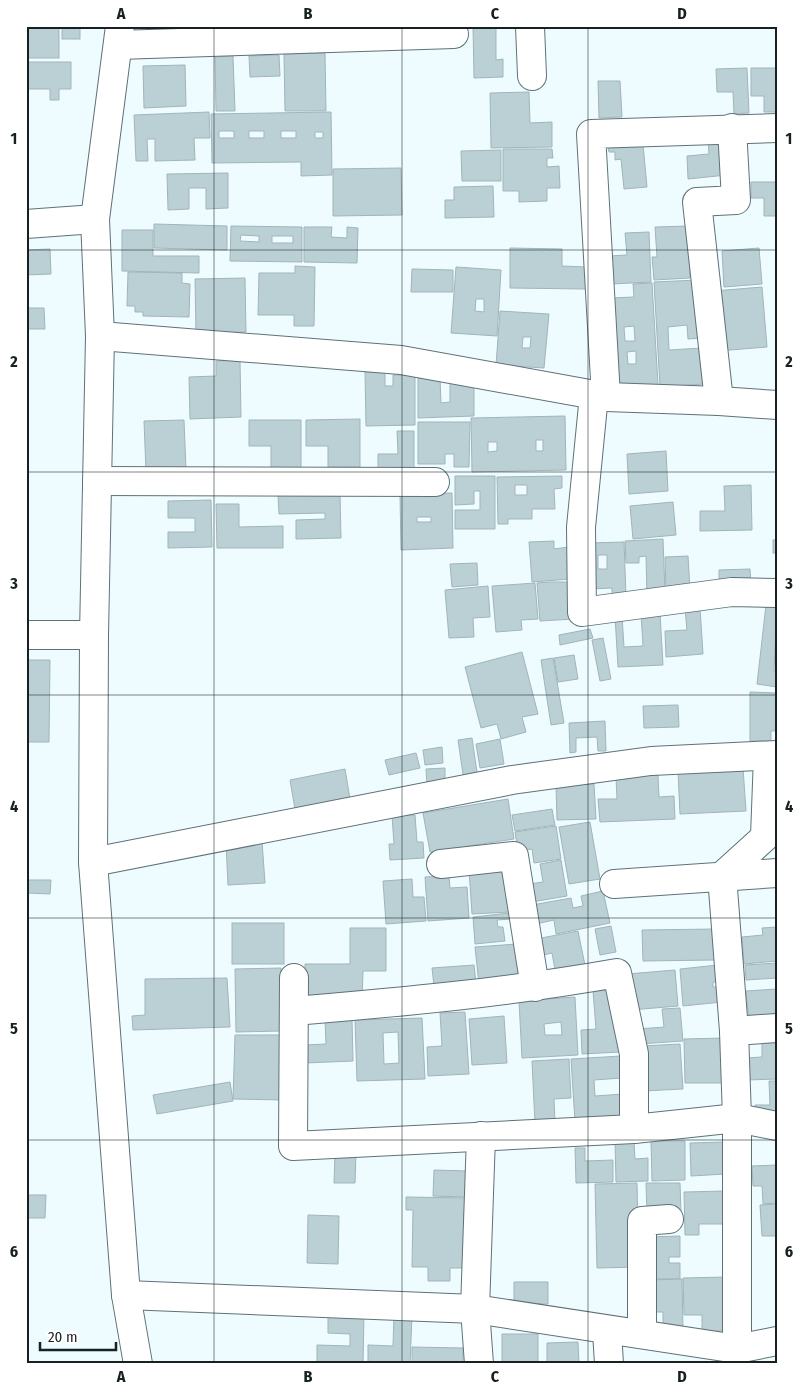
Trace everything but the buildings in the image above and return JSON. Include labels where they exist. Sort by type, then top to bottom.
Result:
[{"type":"street","points":[[530,26],[532,76]]},
{"type":"street","points":[[138,1364],[126,1295],[93,862],[94,635],[100,336],[95,219],[119,35],[454,34]]},
{"type":"street","points":[[719,401],[698,202],[736,200],[732,128]]},
{"type":"street","points":[[777,128],[591,134],[600,396],[581,527],[582,612],[732,592],[777,593]]},
{"type":"street","points":[[26,224],[95,219]]},
{"type":"street","points":[[100,336],[401,360],[600,396],[777,405]]},
{"type":"street","points":[[97,481],[435,482]]},
{"type":"street","points":[[26,636],[94,635]]},
{"type":"street","points":[[93,862],[512,780],[651,761],[772,755],[766,837],[722,876]]},
{"type":"street","points":[[441,864],[514,856],[535,987]]},
{"type":"street","points":[[614,884],[777,873]]},
{"type":"street","points":[[722,876],[734,1031],[737,1118],[737,1349]]},
{"type":"street","points":[[294,1011],[438,1000],[535,987],[617,973],[634,1054],[634,1129]]},
{"type":"street","points":[[294,978],[293,1146],[634,1129],[737,1118],[776,1127]]},
{"type":"street","points":[[734,1031],[777,1028]]},
{"type":"street","points":[[479,1364],[475,1310],[481,1136]]},
{"type":"street","points":[[642,1333],[642,1221],[669,1219]]},
{"type":"street","points":[[126,1295],[475,1310],[608,1331],[642,1333],[737,1349],[777,1341]]},
{"type":"street","points":[[608,1331],[609,1364]]}]
